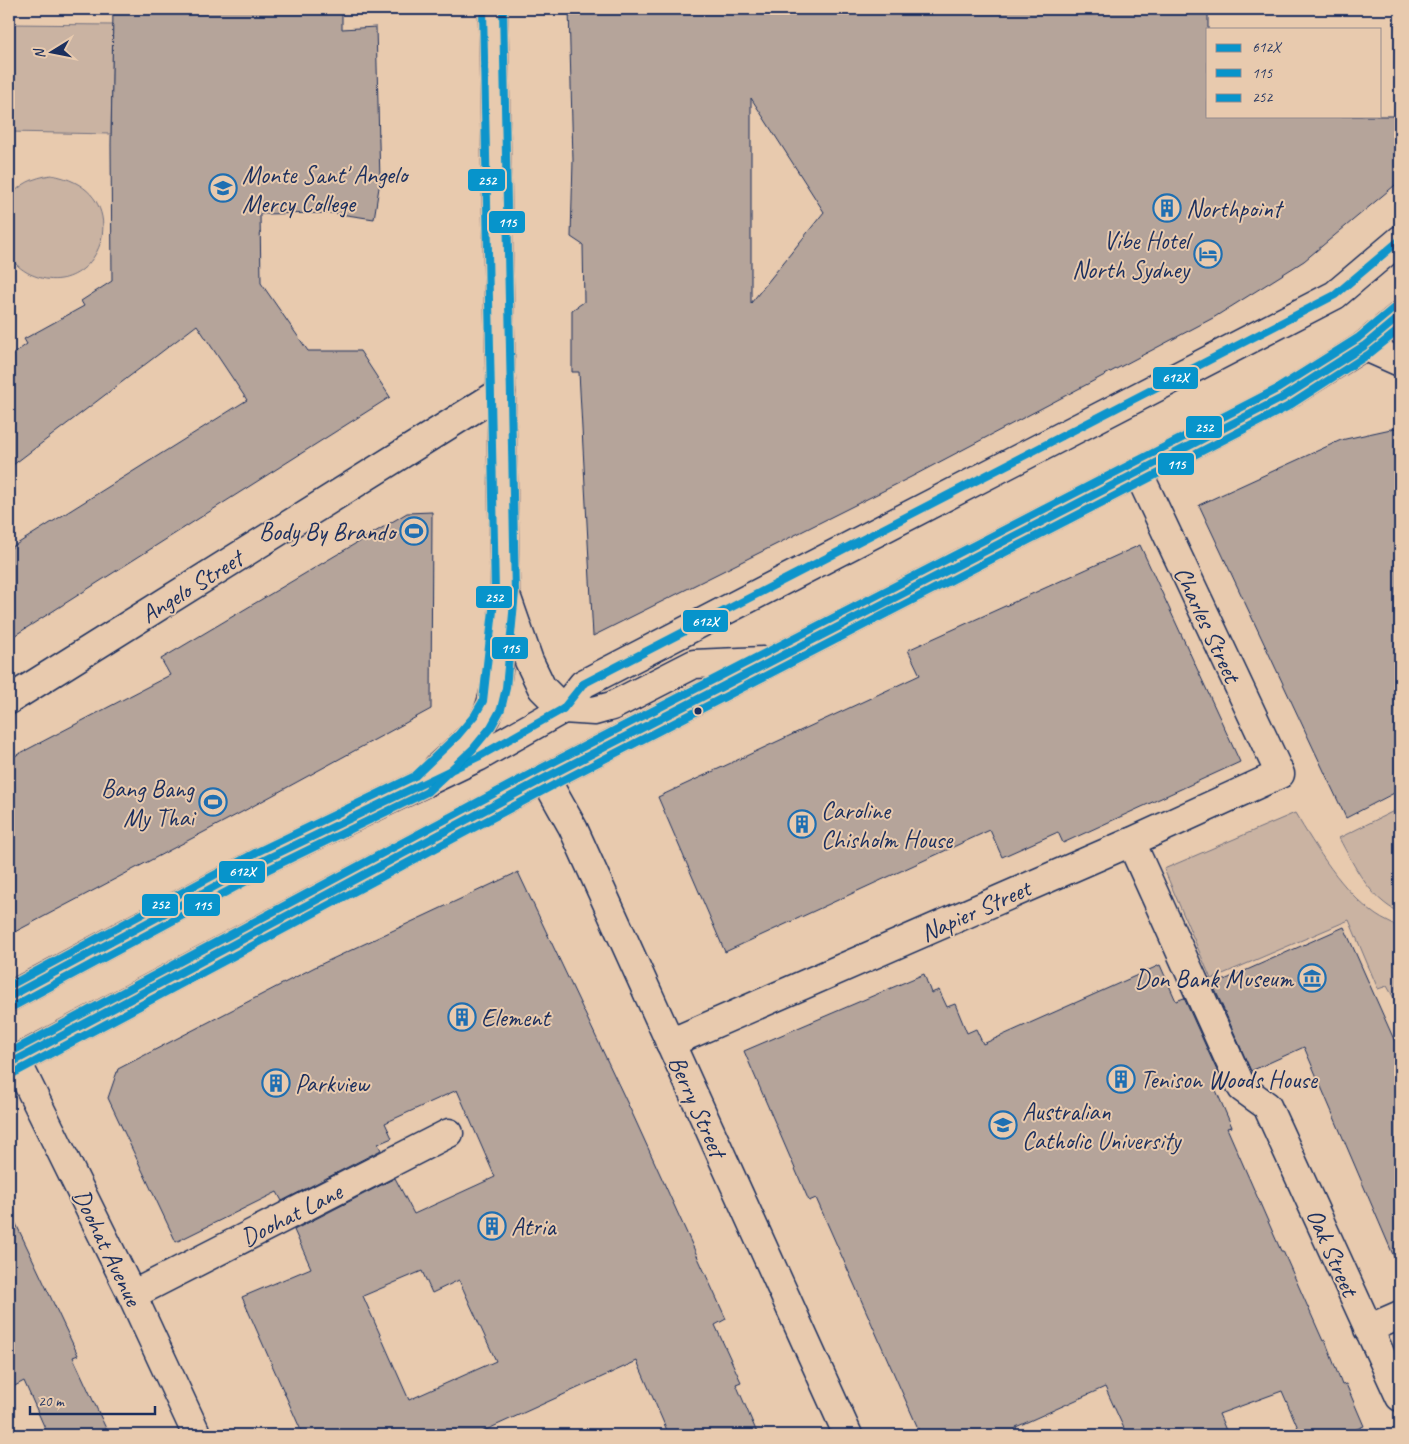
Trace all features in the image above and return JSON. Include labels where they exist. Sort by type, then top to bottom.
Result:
[{"type":"main road","points":[[421,784],[465,742],[483,721],[492,705],[496,687],[505,592],[492,9]]},
{"type":"main road","points":[[9,997],[262,861],[478,757],[563,709],[583,684],[1335,295],[1400,240]]},
{"type":"main road","points":[[12,1062],[545,778],[1282,398],[1364,346],[1400,316]]},
{"type":"main road","points":[[1364,346],[1400,362]]},
{"type":"main road","name":"Angelo Street","points":[[9,700],[501,392]]},
{"type":"main road","name":"Charles Street","points":[[1138,472],[1280,774]]},
{"type":"main road","points":[[505,592],[529,661],[542,688],[563,709],[594,711],[612,706],[694,664],[773,661]]},
{"type":"main road","name":"Napier Street","points":[[670,1044],[1131,842],[1280,774]]},
{"type":"main road","name":"Berry Street","points":[[545,778],[573,828],[848,1435]]},
{"type":"main road","name":"Oak Street","points":[[1131,842],[1182,969],[1242,1088],[1267,1106],[1400,1397]]},
{"type":"main road","name":"Doohat Avenue","points":[[12,1062],[132,1295],[197,1435]]},
{"type":"main road","name":"Doohat Lane","points":[[132,1295],[449,1133]]},
{"type":"main road","points":[[1368,1329],[1400,1315]]},
{"type":"shaded area","points":[[9,24],[113,25],[111,134],[9,132]]},
{"type":"shaded area","points":[[51,175],[79,184],[95,200],[102,220],[101,240],[93,259],[78,273],[58,279],[35,276],[17,265],[9,255],[9,198],[18,188],[28,182]]},
{"type":"shaded area","points":[[1400,808],[1400,913],[1389,907],[1371,890],[1357,871],[1339,838]]},
{"type":"shaded area","points":[[1295,813],[1321,855],[1341,882],[1376,915],[1400,928],[1400,1004],[1398,1005],[1387,986],[1378,989],[1349,920],[1211,979],[1164,869]]},
{"type":"building","points":[[113,9],[342,9],[342,29],[376,27],[380,181],[374,219],[333,213],[260,214],[261,283],[308,351],[360,351],[390,397],[9,639],[9,549],[247,400],[197,325],[9,468],[9,357],[27,344],[24,339],[84,306],[81,301],[112,281]]},
{"type":"building","points":[[569,9],[1208,9],[1208,28],[1206,28],[1206,118],[1382,118],[1382,116],[1400,116],[1400,181],[1304,261],[1213,318],[911,477],[593,636],[579,372],[572,372],[572,310],[584,302],[583,245],[571,237],[573,160]],"holes":[[[751,98],[824,212],[751,303]]]},
{"type":"building","points":[[1400,427],[1400,790],[1346,818],[1199,505],[1341,440]]},
{"type":"building","points":[[432,512],[431,709],[242,812],[9,935],[9,759],[170,675],[161,659],[407,513]]},
{"type":"building","points":[[1140,545],[1240,762],[1063,843],[1058,832],[1002,857],[990,830],[725,952],[658,797],[920,675],[908,650]]},
{"type":"building","points":[[518,872],[633,1115],[726,1319],[715,1325],[741,1382],[736,1384],[758,1435],[669,1435],[637,1361],[475,1435],[303,1435],[242,1297],[311,1268],[294,1230],[395,1178],[414,1214],[495,1177],[457,1090],[385,1123],[392,1138],[378,1144],[381,1150],[282,1201],[277,1192],[176,1242],[108,1098],[118,1069],[315,967]],"holes":[[[422,1271],[432,1293],[459,1280],[496,1361],[409,1400],[363,1296]]]},
{"type":"building","points":[[1344,927],[1400,1053],[1400,1271],[1304,1047],[1251,1071],[1213,985]]},
{"type":"building","points":[[1160,965],[1176,1001],[1184,998],[1223,1084],[1215,1088],[1232,1127],[1227,1128],[1281,1251],[1283,1251],[1323,1341],[1325,1340],[1342,1385],[1346,1384],[1364,1426],[1342,1435],[1301,1435],[1282,1391],[1219,1414],[1228,1435],[1127,1435],[1105,1387],[1016,1427],[1019,1435],[921,1435],[816,1198],[809,1201],[744,1051],[924,974],[931,993],[939,990],[947,1007],[955,1004],[967,1033],[976,1029],[983,1044]]},
{"type":"building","points":[[9,1209],[78,1355],[73,1357],[109,1435],[48,1435],[24,1381],[9,1389]]},
{"type":"transit line","name":"252","points":[[9,986],[257,852],[415,776],[458,735],[475,715],[483,701],[495,592],[483,9]]},
{"type":"transit line","name":"115","points":[[14,1006],[267,870],[427,792],[473,749],[491,727],[501,709],[506,688],[515,592],[503,9]]},
{"type":"transit line","name":"612X","points":[[9,997],[262,861],[478,757],[563,709],[583,684],[1335,295],[1400,240]]},
{"type":"transit line","name":"252","points":[[9,1053],[540,769],[1277,389],[1358,338],[1394,308]]},
{"type":"transit line","name":"612X","points":[[9,1064],[545,778],[1282,398],[1364,346],[1400,316]]},
{"type":"transit line","name":"115","points":[[14,1073],[550,787],[1287,407],[1369,354],[1400,329]]},
{"type":"place","name":"Monte Sant' Angelo Mercy College","points":[[223,188]]},
{"type":"place","name":"Northpoint","points":[[1167,208]]},
{"type":"place","name":"Vibe Hotel North Sydney","points":[[1208,254]]},
{"type":"place","name":"Body By Brando","points":[[414,531]]},
{"type":"place","name":"Bang Bang My Thai","points":[[213,802]]},
{"type":"place","name":"Caroline Chisholm House","points":[[802,824]]},
{"type":"place","name":"Don Bank Museum","points":[[1312,978]]},
{"type":"place","name":"Element","points":[[462,1017]]},
{"type":"place","name":"Tenison Woods House","points":[[1121,1079]]},
{"type":"place","name":"Parkview","points":[[276,1083]]},
{"type":"place","name":"Australian Catholic University","points":[[1003,1125]]},
{"type":"place","name":"Atria","points":[[492,1226]]}]
